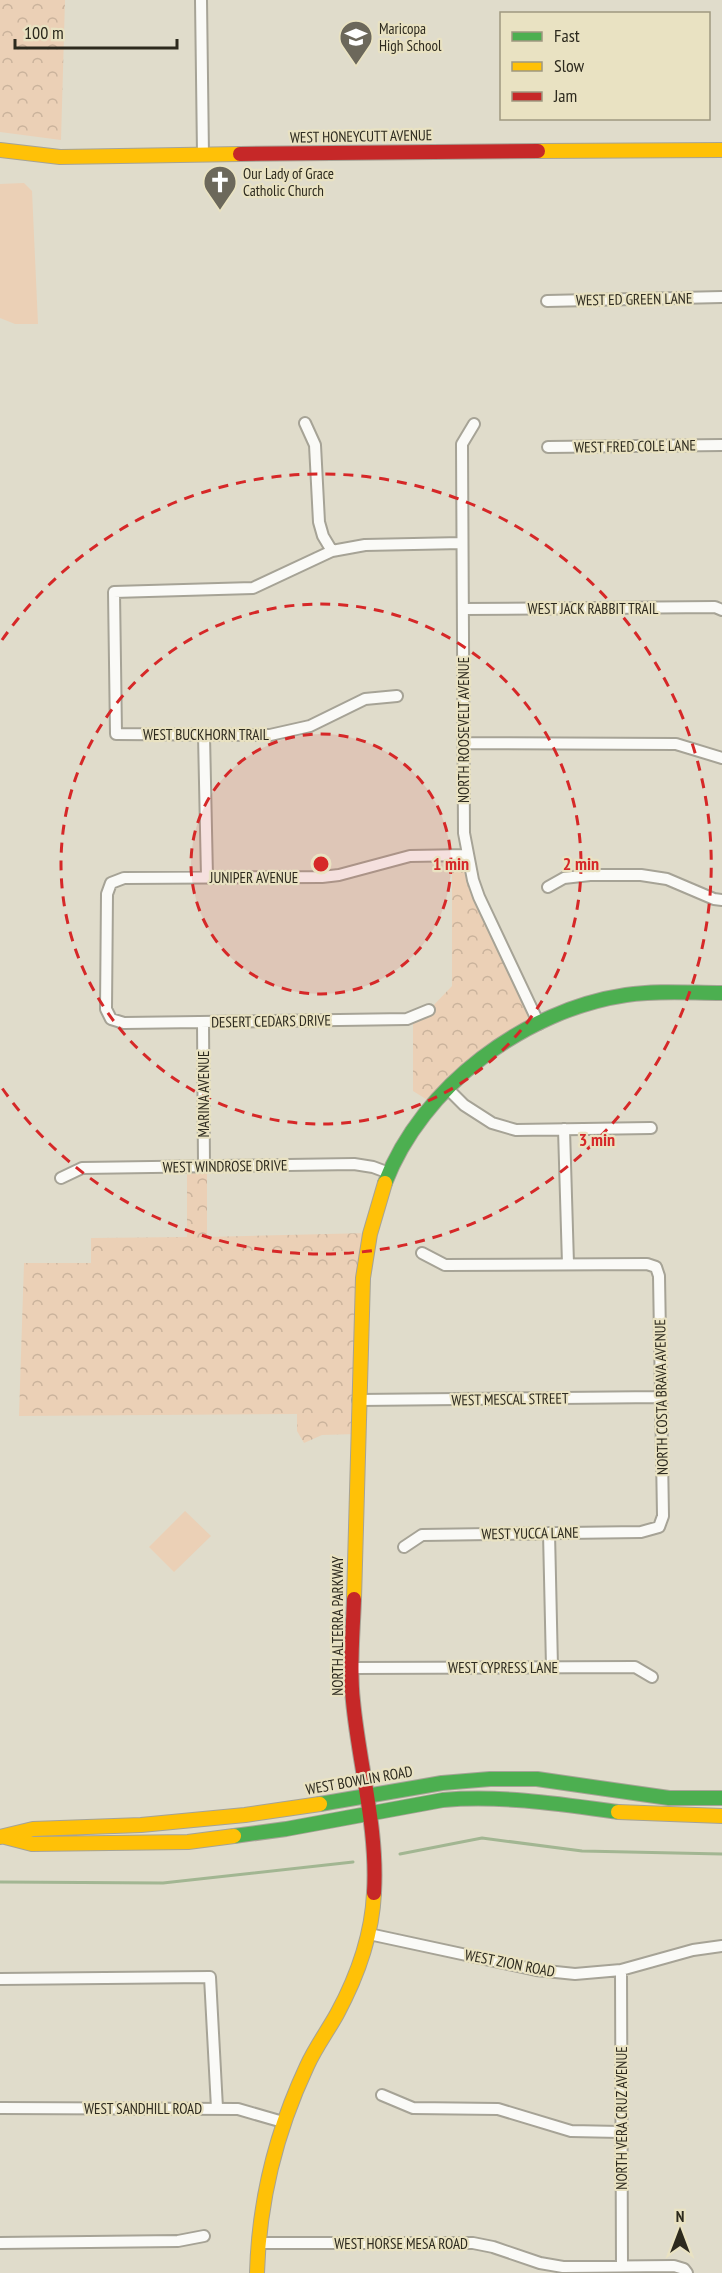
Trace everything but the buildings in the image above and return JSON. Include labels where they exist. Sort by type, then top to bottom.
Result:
[{"type":"street","points":[[201,0],[203,154]]},
{"type":"street","name":"WEST HONEYCUTT AVENUE","points":[[0,150],[60,158],[203,154],[722,150]]},
{"type":"street","name":"WEST ED GREEN LANE","points":[[547,301],[722,297]]},
{"type":"street","points":[[305,423],[315,446],[319,522],[323,536],[332,551],[365,545],[462,543]]},
{"type":"street","name":"NORTH ROOSEVELT AVENUE","points":[[474,424],[462,444],[464,833],[467,855],[479,897],[538,1024]]},
{"type":"street","name":"WEST FRED COLE LANE","points":[[548,447],[722,445]]},
{"type":"street","name":"WEST BUCKHORN TRAIL","points":[[332,551],[253,588],[114,592],[116,734],[270,735],[310,726],[365,699],[397,696]]},
{"type":"street","name":"WEST JACK RABBIT TRAIL","points":[[463,609],[715,607],[722,610]]},
{"type":"street","points":[[204,735],[207,877]]},
{"type":"street","points":[[463,743],[676,744],[722,758]]},
{"type":"street","name":"JUNIPER AVENUE","points":[[111,1019],[106,1009],[107,894],[111,882],[124,878],[322,877],[339,875],[410,856],[467,855]]},
{"type":"street","points":[[548,887],[564,878],[590,875],[641,875],[667,879],[714,899],[722,900]]},
{"type":"street","name":"NORTH ALTERRA PARKWAY","points":[[257,2273],[267,2183],[283,2122],[309,2063],[352,1985],[369,1934],[376,1892],[376,1847],[352,1700],[352,1668],[358,1400],[366,1254],[370,1230],[389,1173],[402,1147],[448,1089],[507,1041],[538,1024],[598,1001],[627,995],[722,993]]},
{"type":"street","name":"DESERT CEDARS DRIVE","points":[[111,1019],[124,1023],[407,1019],[429,1010]]},
{"type":"street","name":"MARINA AVENUE","points":[[203,1022],[204,1166]]},
{"type":"street","points":[[448,1089],[464,1105],[492,1123],[516,1130],[651,1128]]},
{"type":"street","points":[[422,1253],[445,1265],[568,1264],[564,1129]]},
{"type":"street","name":"WEST WINDROSE DRIVE","points":[[61,1178],[82,1168],[204,1166],[354,1164],[373,1167],[389,1173]]},
{"type":"street","name":"NORTH COSTA BRAVA AVENUE","points":[[568,1264],[647,1263],[656,1268],[659,1276],[663,1516],[659,1527]]},
{"type":"street","name":"WEST MESCAL STREET","points":[[358,1400],[661,1397]]},
{"type":"street","name":"WEST YUCCA LANE","points":[[404,1547],[422,1535],[641,1532],[659,1527]]},
{"type":"street","points":[[549,1533],[552,1667]]},
{"type":"street","name":"WEST CYPRESS LANE","points":[[352,1668],[635,1667],[652,1677]]},
{"type":"street","name":"WEST BOWLIN ROAD","points":[[1,1837],[33,1829],[141,1825],[223,1818],[367,1797],[442,1783],[501,1779],[537,1779],[669,1798],[722,1798]]},
{"type":"street","name":"WEST BOWLIN ROAD","points":[[1,1837],[32,1844],[188,1842],[286,1829],[443,1800],[488,1798],[535,1800],[624,1813],[722,1816]]},
{"type":"street","name":"WEST ZION ROAD","points":[[369,1934],[555,1973],[597,1974],[621,1970],[693,1950],[722,1946]]},
{"type":"street","name":"NORTH VERA CRUZ AVENUE","points":[[621,1970],[622,2266]]},
{"type":"street","points":[[0,1979],[210,1977],[217,2108]]},
{"type":"street","points":[[382,2095],[413,2108],[498,2109],[571,2131],[620,2132]]},
{"type":"street","name":"WEST SANDHILL ROAD","points":[[0,2108],[238,2109],[283,2122]]},
{"type":"street","points":[[0,2243],[178,2241],[204,2236]]},
{"type":"street","name":"WEST HORSE MESA ROAD","points":[[259,2243],[456,2241],[493,2247],[540,2264],[563,2267],[674,2266],[686,2271]]},
{"type":"green space","points":[[0,0],[65,0],[61,140],[0,132]]},
{"type":"green space","points":[[24,183],[32,191],[38,324],[15,324],[0,318],[0,184]]},
{"type":"green space","points":[[452,855],[467,855],[473,880],[539,1024],[434,1104],[413,1091],[413,1017],[429,1010],[452,986]]},
{"type":"green space","points":[[187,1166],[207,1166],[207,1237],[369,1233],[357,1434],[322,1435],[304,1443],[297,1431],[297,1414],[19,1416],[24,1263],[91,1263],[91,1238],[187,1237]]},
{"type":"green space","points":[[185,1511],[211,1536],[174,1572],[149,1547]]},
{"type":"waterway","points":[[400,1854],[482,1838],[582,1851],[722,1854]]},
{"type":"waterway","points":[[0,1882],[163,1883],[353,1862]]},
{"type":"traffic: fast","points":[[385,1183],[402,1148],[424,1115],[451,1085],[482,1058],[515,1036],[551,1017],[588,1003],[626,995],[662,992],[722,993]]},
{"type":"traffic: fast","points":[[320,1804],[442,1783],[490,1779],[537,1779],[669,1798],[722,1798]]},
{"type":"traffic: fast","points":[[234,1836],[286,1829],[443,1800],[509,1799],[618,1812]]},
{"type":"traffic: slow","points":[[0,150],[60,157],[240,154]]},
{"type":"traffic: slow","points":[[538,151],[722,150]]},
{"type":"traffic: slow","points":[[354,1599],[363,1278],[370,1234],[385,1183]]},
{"type":"traffic: slow","points":[[0,1837],[33,1829],[141,1825],[245,1815],[320,1804]]},
{"type":"traffic: slow","points":[[618,1812],[722,1816]]},
{"type":"traffic: slow","points":[[5,1837],[32,1844],[188,1842],[234,1836]]},
{"type":"traffic: slow","points":[[257,2273],[261,2219],[278,2141],[307,2066],[337,2014],[357,1971],[367,1940],[374,1893]]},
{"type":"traffic: jam","points":[[240,154],[538,151]]},
{"type":"traffic: jam","points":[[354,1599],[352,1688],[371,1821],[374,1893]]},
{"type":"place","name":"Maricopa High School","points":[[356,66]]},
{"type":"place","name":"Our Lady of Grace Catholic Church","points":[[220,211]]}]
